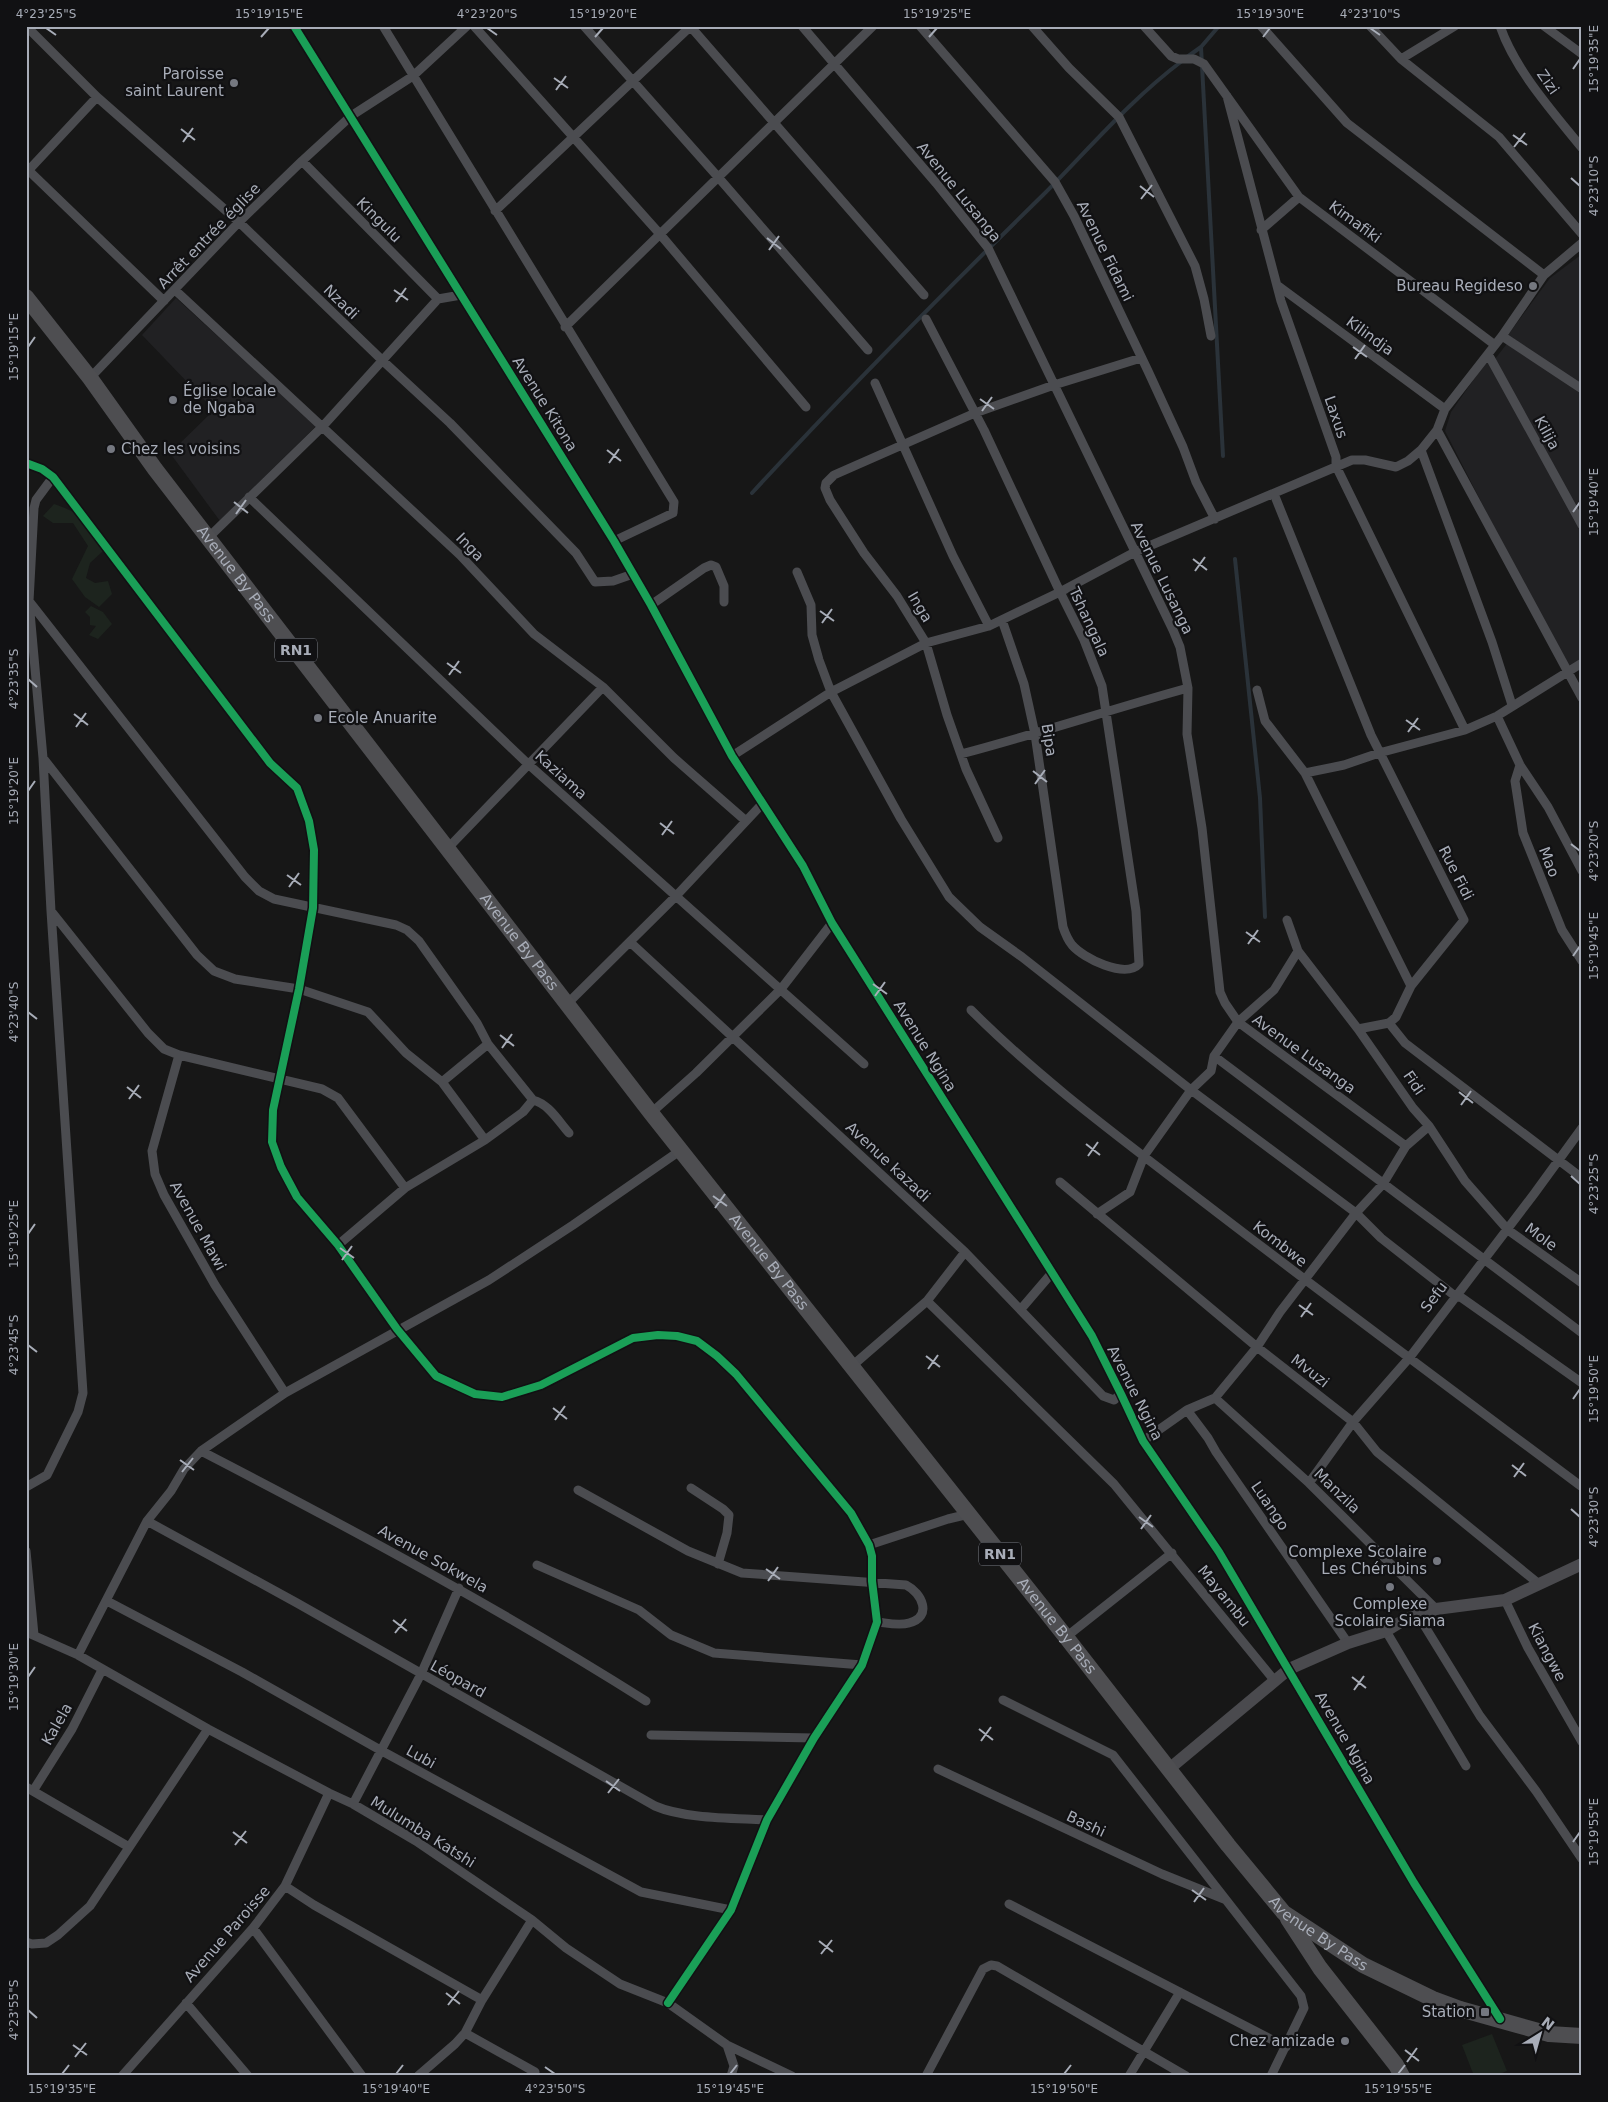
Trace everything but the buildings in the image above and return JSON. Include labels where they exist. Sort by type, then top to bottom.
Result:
[{"type":"highway","name":"Avenue By Pass","points":[[26,297],[90,378],[155,469],[651,1113],[1066,1637],[1228,1845],[1284,1913],[1363,1965],[1406,1987],[1460,2009],[1549,2034],[1582,2036]]},
{"type":"highway","points":[[1284,1913],[1320,1968],[1353,2013],[1396,2065],[1402,2076]]},
{"type":"street","name":"Nzadi","points":[[26,26],[97,97],[239,222],[383,362],[450,423],[576,553],[594,582],[613,582],[633,574]]},
{"type":"street","name":"Avenue Kitona","points":[[294,26],[614,541],[651,605],[732,756],[762,804]]},
{"type":"street","points":[[384,26],[565,327],[674,502],[673,513],[614,541]]},
{"type":"street","name":"Arrêt entrée église","points":[[90,378],[239,222],[302,161],[351,116],[414,76],[467,26]]},
{"type":"street","points":[[474,26],[659,234],[806,407]]},
{"type":"street","points":[[584,26],[868,350]]},
{"type":"street","points":[[495,211],[690,26],[924,295]]},
{"type":"street","name":"Avenue Lusanga","points":[[802,26],[936,182],[988,248],[1173,630],[1180,647],[1188,688],[1187,734],[1202,828],[1220,992],[1224,1003],[1238,1022],[1406,1146]]},
{"type":"street","points":[[565,327],[873,26]]},
{"type":"street","name":"Avenue Fidami","points":[[920,26],[1055,182],[1074,216],[1182,447],[1196,482],[1215,519]]},
{"type":"street","points":[[1032,26],[1069,68],[1119,117],[1195,266],[1211,336]]},
{"type":"street","name":"Kimafiki","points":[[1144,26],[1171,56],[1183,60],[1194,59],[1204,64],[1299,197],[1494,345]]},
{"type":"street","points":[[1261,26],[1347,123],[1544,275]]},
{"type":"street","points":[[1370,26],[1401,59],[1499,137],[1582,234]]},
{"type":"street","points":[[1401,59],[1455,26]]},
{"type":"street","name":"Zizi","points":[[1500,26],[1519,65],[1550,109],[1582,148]]},
{"type":"street","points":[[1544,26],[1582,54]]},
{"type":"street","name":"Laxus","points":[[1226,96],[1281,301],[1336,457],[1336,466],[1465,730]]},
{"type":"street","points":[[97,97],[27,171],[164,301]]},
{"type":"street","name":"Kingulu","points":[[302,161],[438,299]]},
{"type":"street","points":[[1261,230],[1299,197]]},
{"type":"street","points":[[732,756],[831,692],[926,643],[989,626],[1060,592],[1135,552],[1336,466],[1352,460],[1365,460],[1396,467],[1408,461],[1421,450],[1437,430],[1446,409],[1502,336],[1544,275],[1582,243]]},
{"type":"street","name":"Kilindja","points":[[1277,285],[1446,409]]},
{"type":"street","name":"Inga","points":[[175,290],[460,555],[534,634],[603,687],[674,758],[746,821]]},
{"type":"street","points":[[209,537],[323,426],[383,362],[438,299],[461,295]]},
{"type":"street","name":"Tshangala","points":[[926,319],[975,413],[1088,649],[1102,686],[1136,911],[1139,964],[1127,969],[1114,968],[1089,958],[1070,943],[1063,927]]},
{"type":"street","points":[[1502,336],[1582,389]]},
{"type":"street","name":"Kilija","points":[[1488,354],[1582,525]]},
{"type":"street","points":[[903,445],[975,413],[1054,385],[1141,358]]},
{"type":"street","points":[[875,383],[953,556],[989,626]]},
{"type":"street","points":[[1437,430],[1566,672],[1582,698]]},
{"type":"street","name":"Inga","points":[[903,445],[834,475],[826,483],[825,488],[830,500],[864,553],[898,596],[926,643],[961,754],[998,838]]},
{"type":"street","points":[[1421,450],[1492,642],[1512,705]]},
{"type":"street","points":[[26,464],[42,468],[53,477],[270,763],[297,788],[309,821],[314,850],[313,908],[299,989],[273,1110],[272,1142],[280,1167],[297,1197],[338,1245],[397,1329],[436,1376],[475,1394],[502,1397],[541,1385],[633,1338],[658,1335],[697,1340],[736,1374],[779,1425],[851,1513],[869,1545],[872,1556],[872,1582],[876,1622],[862,1666],[814,1738],[768,1820],[731,1910],[668,2003]]},
{"type":"street","points":[[26,1487],[47,1476],[78,1412],[83,1393],[51,911],[44,758],[29,601],[34,508],[36,500],[53,477]]},
{"type":"street","name":"Rue Fidi","points":[[1274,494],[1379,753],[1400,790],[1464,920],[1411,986],[1396,1017],[1390,1023]]},
{"type":"street","name":"Kaziama","points":[[249,497],[528,764],[864,1064]]},
{"type":"street","points":[[651,605],[711,565],[716,566],[724,586],[724,602]]},
{"type":"street","points":[[797,572],[811,605],[812,635],[818,660],[831,692],[901,819],[949,898],[980,927],[1022,957],[1191,1090],[1356,1213],[1381,1238],[1455,1296],[1462,1298],[1582,1384]]},
{"type":"street","points":[[29,601],[249,882],[259,891],[274,899],[396,925],[419,940],[477,1023],[488,1044],[533,1100],[540,1102],[550,1111],[569,1133]]},
{"type":"street","name":"Bipa","points":[[1002,620],[1024,684],[1035,734],[1063,927]]},
{"type":"street","points":[[1305,773],[1344,765],[1379,753],[1465,730],[1497,716],[1582,663]]},
{"type":"street","points":[[448,848],[603,687]]},
{"type":"street","points":[[961,754],[1188,688]]},
{"type":"street","points":[[1257,690],[1268,726],[1297,760],[1305,773],[1411,986]]},
{"type":"street","name":"Mao","points":[[1497,716],[1520,765],[1548,807],[1582,871]]},
{"type":"street","points":[[44,758],[197,955],[214,970],[235,979],[299,989],[368,1012],[406,1054],[442,1082],[485,1140]]},
{"type":"street","name":"Mao","points":[[1520,765],[1515,780],[1524,832],[1562,930],[1582,961]]},
{"type":"street","points":[[568,1003],[676,896],[762,804]]},
{"type":"street","name":"Avenue Ngina","points":[[762,804],[803,866],[832,923],[1051,1274],[1092,1336],[1142,1441],[1219,1552],[1414,1884],[1500,2019]]},
{"type":"street","points":[[51,911],[148,1033],[164,1049],[179,1055],[322,1089],[338,1098],[405,1188]]},
{"type":"street","name":"Fidi","points":[[1287,920],[1298,951],[1429,1126],[1465,1181],[1508,1230]]},
{"type":"street","points":[[651,1113],[734,1037],[781,989],[832,923]]},
{"type":"street","name":"Avenue kazadi","points":[[630,942],[965,1252],[1103,1396],[1109,1400],[1114,1400],[1121,1394]]},
{"type":"street","points":[[1097,1214],[1130,1192],[1144,1156],[1191,1090],[1211,1071],[1214,1056],[1238,1022],[1274,990],[1298,951]]},
{"type":"street","name":"Kombwe","points":[[971,1010],[1024,1061],[1144,1156],[1306,1281],[1582,1487]]},
{"type":"street","points":[[1358,1029],[1390,1023],[1405,1044],[1582,1178]]},
{"type":"street","points":[[442,1082],[488,1044]]},
{"type":"street","name":"Avenue Mawi","points":[[179,1055],[152,1151],[155,1174],[164,1195],[216,1285],[285,1393]]},
{"type":"street","points":[[1214,1056],[1582,1333]]},
{"type":"street","points":[[338,1245],[405,1188],[485,1140],[523,1112],[533,1100]]},
{"type":"street","points":[[1142,1441],[1187,1410],[1214,1398],[1257,1346],[1280,1312],[1306,1281],[1356,1213],[1383,1184],[1406,1146],[1429,1126]]},
{"type":"street","name":"Sefu","points":[[1309,1483],[1353,1422],[1410,1357],[1455,1296],[1508,1230],[1582,1128]]},
{"type":"street","points":[[78,1655],[147,1521],[171,1491],[184,1469],[201,1450],[285,1393],[488,1280],[573,1225],[681,1150]]},
{"type":"street","name":"Mvuzi","points":[[1060,1182],[1257,1346],[1353,1422],[1377,1452],[1539,1584]]},
{"type":"street","name":"Mole","points":[[1508,1230],[1582,1283]]},
{"type":"street","points":[[852,1366],[927,1301],[965,1252]]},
{"type":"street","points":[[1021,1309],[1051,1274]]},
{"type":"street","name":"Mayambu","points":[[927,1301],[1114,1484],[1274,1680]]},
{"type":"street","name":"Manzila","points":[[1214,1398],[1309,1483],[1436,1609]]},
{"type":"street","name":"Luango","points":[[1187,1410],[1348,1643]]},
{"type":"street","name":"Avenue Sokwela","points":[[201,1450],[458,1588],[646,1701]]},
{"type":"street","points":[[691,1488],[729,1515],[727,1533],[718,1564]]},
{"type":"street","points":[[578,1490],[688,1551],[742,1573],[906,1585],[914,1589],[920,1596],[923,1604],[922,1613],[916,1620],[910,1623],[876,1622]]},
{"type":"street","points":[[869,1545],[969,1514]]},
{"type":"street","name":"Léopard","points":[[147,1521],[297,1603],[666,1811],[768,1820]]},
{"type":"street","points":[[26,1551],[30,1634]]},
{"type":"street","points":[[1066,1637],[1172,1553]]},
{"type":"street","points":[[1169,1769],[1289,1669],[1348,1643],[1386,1631],[1404,1620],[1420,1614],[1436,1609],[1505,1600],[1582,1564]]},
{"type":"street","points":[[537,1565],[639,1610],[671,1635],[714,1654],[862,1666]]},
{"type":"street","points":[[353,1804],[421,1674],[458,1588]]},
{"type":"street","name":"Kiangwe","points":[[1505,1600],[1528,1648],[1582,1742]]},
{"type":"street","name":"Lubi","points":[[107,1601],[242,1672],[382,1751],[641,1892],[731,1910]]},
{"type":"street","points":[[1420,1614],[1424,1625],[1480,1716],[1536,1791],[1582,1859]]},
{"type":"street","points":[[1386,1631],[1466,1766]]},
{"type":"street","name":"Mulumba Katshi","points":[[30,1634],[78,1655],[208,1729],[353,1804],[416,1841],[532,1920],[566,1948],[620,1984],[668,2003],[727,2045],[792,2076]]},
{"type":"street","name":"Kalela","points":[[102,1670],[72,1729],[30,1789],[129,1847]]},
{"type":"street","name":"Bashi","points":[[1003,1700],[1114,1755],[1301,1996],[1304,2008],[1286,2047]]},
{"type":"street","points":[[26,1942],[32,1944],[46,1943],[58,1935],[90,1906],[208,1729]]},
{"type":"street","points":[[651,1735],[814,1738]]},
{"type":"street","name":"Bashi","points":[[938,1769],[1162,1874],[1224,1899]]},
{"type":"street","name":"Avenue Paroisse","points":[[122,2076],[253,1928],[286,1886],[329,1793]]},
{"type":"street","points":[[286,1886],[314,1905],[482,2000]]},
{"type":"street","points":[[1009,1904],[1286,2047],[1271,2076]]},
{"type":"street","points":[[423,2074],[465,2033],[482,2000],[532,1920]]},
{"type":"street","points":[[253,1928],[362,2076]]},
{"type":"street","points":[[926,2076],[983,1970],[991,1965],[997,1966],[1186,2076]]},
{"type":"street","points":[[1129,2076],[1180,1992]]},
{"type":"street","points":[[186,2002],[248,2076]]},
{"type":"street","points":[[465,2033],[535,2072]]},
{"type":"street","points":[[727,2045],[734,2066],[730,2076]]},
{"type":"shaded area","points":[[1582,254],[1582,386],[1508,335],[1550,278]]},
{"type":"shaded area","points":[[176,298],[316,426],[220,521],[170,453],[214,410],[142,335]]},
{"type":"shaded area","points":[[1509,341],[1582,395],[1582,520],[1495,359]]},
{"type":"shaded area","points":[[1488,359],[1582,531],[1582,662],[1567,670],[1445,431],[1451,412]]},
{"type":"shaded area","points":[[54,504],[73,512],[85,520],[103,551],[90,563],[86,578],[95,583],[108,581],[112,594],[99,607],[85,597],[72,579],[88,546],[73,523],[53,523],[43,516]]},
{"type":"shaded area","points":[[91,606],[103,612],[112,624],[98,639],[89,635],[96,626],[90,625],[90,617],[85,612]]},
{"type":"shaded area","points":[[1492,2034],[1507,2071],[1494,2076],[1474,2076],[1462,2045]]},
{"type":"waterway","points":[[1187,57],[1201,47],[1219,26]]},
{"type":"waterway","points":[[1201,47],[1223,456]]},
{"type":"waterway","points":[[752,493],[896,342],[1110,126],[1145,92],[1182,61]]},
{"type":"waterway","points":[[1235,559],[1260,798],[1265,917]]},
{"type":"cycle path","points":[[294,26],[614,541],[651,605],[732,756],[803,866],[832,923],[1092,1336],[1143,1441],[1219,1552],[1414,1883],[1500,2019]]},
{"type":"cycle path","points":[[26,463],[42,469],[53,477],[270,763],[297,788],[309,821],[314,850],[313,908],[299,989],[273,1110],[272,1142],[281,1167],[297,1197],[338,1245],[397,1329],[436,1376],[475,1394],[502,1397],[541,1385],[633,1338],[658,1335],[677,1336],[697,1341],[736,1374],[851,1513],[869,1545],[872,1556],[872,1581],[877,1622],[862,1665],[814,1738],[767,1820],[731,1910],[668,2003]]},
{"type":"place","name":"Paroisse saint Laurent","points":[[234,83]]},
{"type":"place","name":"Bureau Regideso","points":[[1533,286]]},
{"type":"place","name":"Église locale de Ngaba","points":[[173,400]]},
{"type":"place","name":"Chez les voisins","points":[[111,449]]},
{"type":"place","name":"Ecole Anuarite","points":[[318,718]]},
{"type":"place","name":"Complexe Scolaire Les Chérubins","points":[[1437,1561]]},
{"type":"place","name":"Complexe Scolaire Siama","points":[[1390,1587]]},
{"type":"place","name":"Station","points":[[1485,2012]]},
{"type":"place","name":"Chez amizade","points":[[1345,2041]]}]
